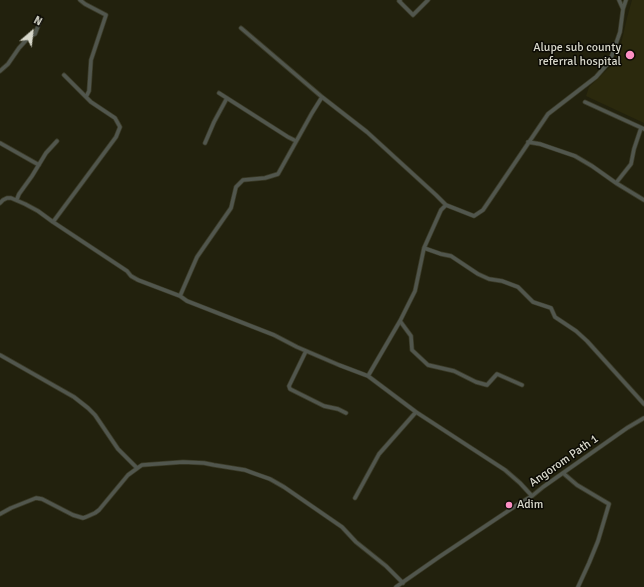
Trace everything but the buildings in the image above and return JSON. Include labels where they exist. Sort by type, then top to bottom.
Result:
[{"type":"street","points":[[80,0],[106,15],[91,60],[88,91],[86,96]]},
{"type":"street","points":[[400,0],[399,1],[412,15],[428,0]]},
{"type":"street","points":[[619,0],[623,9]]},
{"type":"street","points":[[241,28],[322,97],[367,132],[446,205],[474,216],[483,210],[548,114],[596,77],[610,61],[620,32],[623,9],[626,0]]},
{"type":"street","points":[[0,71],[8,64],[29,37],[34,34],[40,21]]},
{"type":"street","points":[[53,222],[116,137],[120,127],[115,118],[91,102],[64,75]]},
{"type":"street","points":[[219,93],[296,141]]},
{"type":"street","points":[[180,296],[197,257],[231,208],[236,187],[243,180],[265,178],[278,174],[312,112],[322,97]]},
{"type":"street","points":[[206,143],[214,122],[227,98]]},
{"type":"street","points":[[585,102],[643,129],[634,149],[630,164],[616,183]]},
{"type":"street","points":[[17,199],[46,153],[57,141]]},
{"type":"street","points":[[0,142],[39,165]]},
{"type":"street","points":[[528,142],[540,144],[575,156],[644,200]]},
{"type":"street","points":[[0,203],[7,198],[17,199],[38,211],[138,280],[274,335],[339,366],[368,376],[416,412],[505,470],[532,496]]},
{"type":"street","points":[[368,376],[416,291],[424,248],[441,210],[446,205]]},
{"type":"street","points":[[424,248],[452,256],[478,274],[489,279],[518,287],[533,302],[551,308],[555,317],[576,331],[587,341],[644,404]]},
{"type":"street","points":[[400,321],[411,336],[412,350],[428,365],[454,371],[476,382],[487,385],[497,374],[522,385]]},
{"type":"street","points":[[306,351],[289,386],[290,389],[324,406],[338,409],[346,413]]},
{"type":"street","points":[[0,355],[74,398],[88,408],[118,449],[137,468]]},
{"type":"street","points":[[355,498],[379,454],[416,412]]},
{"type":"street","name":"Angorom Path 1","points":[[396,587],[532,496],[627,428],[644,418]]},
{"type":"street","points":[[0,514],[36,498],[42,499],[73,515],[83,518],[86,517],[99,510],[128,475],[142,465],[147,464],[183,462],[204,463],[245,470],[270,479],[284,487],[342,527],[356,542],[386,566],[403,583]]},
{"type":"street","points":[[563,473],[578,485],[609,504],[598,541],[578,587]]},
{"type":"shaded area","name":"Alupe sub county referral hospital","points":[[632,0],[644,0],[644,123],[586,96],[589,87],[612,65],[621,44]]},
{"type":"place","name":"Alupe sub county referral hospital","points":[[630,55]]},
{"type":"place","name":"Adim","points":[[509,505]]}]
